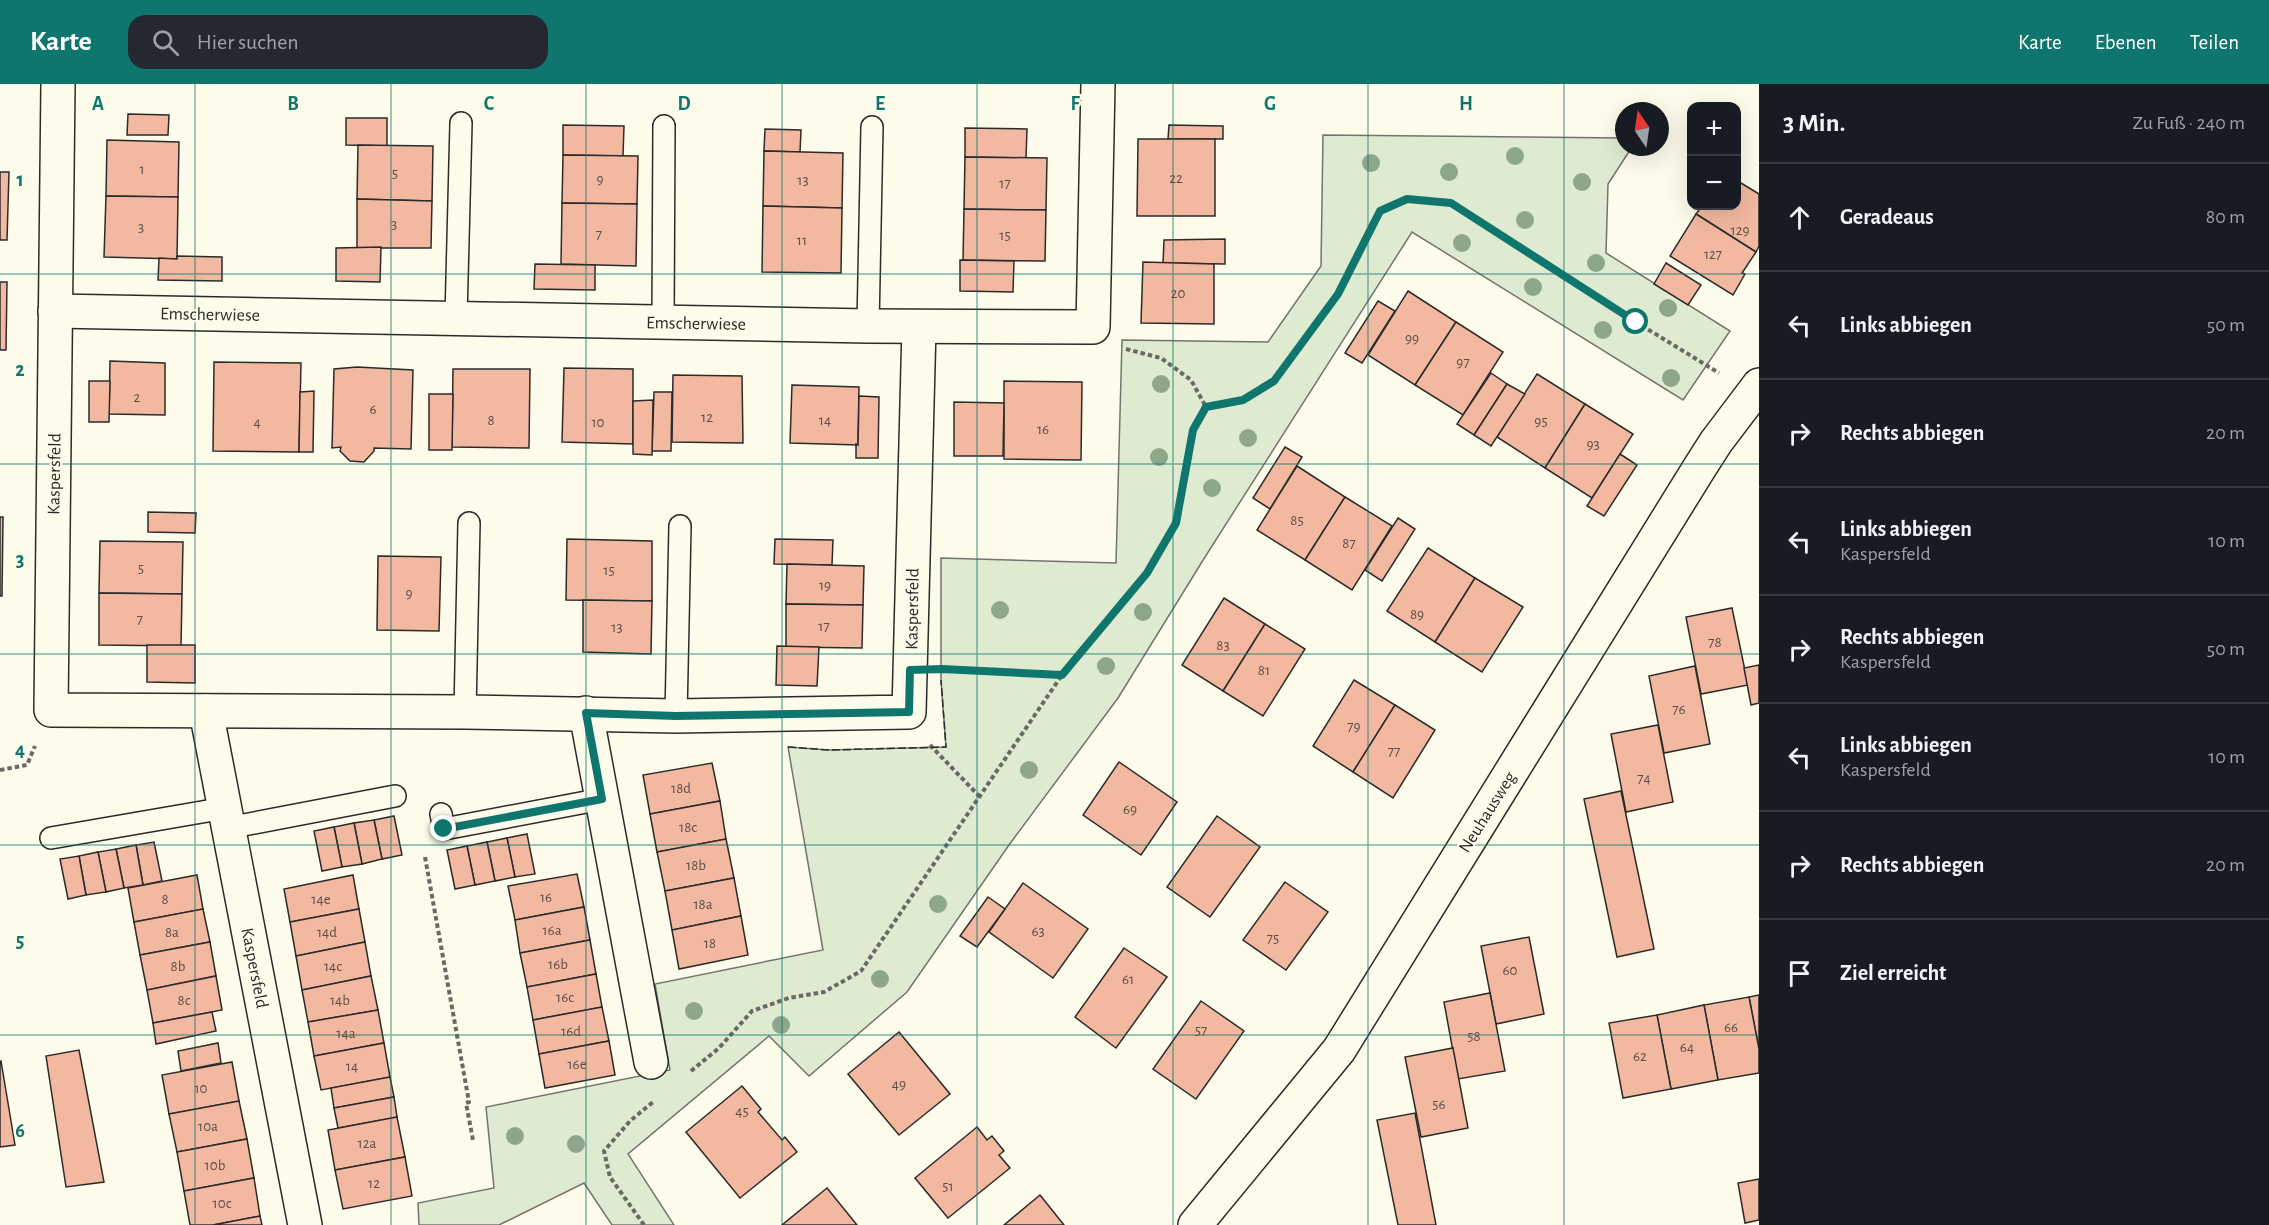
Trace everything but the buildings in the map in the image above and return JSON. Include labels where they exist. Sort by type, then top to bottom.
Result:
[{"type":"street","name":"Kaspersfeld","points":[[58,84],[51,710],[465,711],[676,716],[909,712],[919,327]]},
{"type":"street","points":[[1094,327],[1098,84]]},
{"type":"street","name":"Emscherwiese","points":[[56,311],[919,327],[1094,327]]},
{"type":"street","name":"Neuhausweg","points":[[1195,1225],[1340,1050],[1700,467],[1756,389]]},
{"type":"street","name":"Kaspersfeld","points":[[206,711],[305,1225]]},
{"type":"street","points":[[586,713],[651,1062]]},
{"type":"lane","points":[[456,318],[461,123]]},
{"type":"lane","points":[[663,322],[664,126]]},
{"type":"lane","points":[[868,326],[872,127]]},
{"type":"lane","points":[[465,711],[469,523]]},
{"type":"lane","points":[[676,716],[680,526]]},
{"type":"lane","points":[[51,838],[395,796]]},
{"type":"lane","points":[[441,814],[444,829],[602,799]]},
{"type":"path","points":[[683,1077],[719,1048],[752,1011],[789,998],[824,992],[861,971],[1062,675],[1147,573],[1176,523],[1193,430],[1206,407],[1243,400],[1274,381],[1338,294],[1380,211],[1407,199],[1451,203],[1636,322],[1756,389]]},
{"type":"path","points":[[1094,327],[1121,348],[1161,358],[1168,363],[1191,380],[1206,407]]},
{"type":"path","points":[[910,670],[942,669],[1062,675]]},
{"type":"path","points":[[909,712],[932,748],[980,796]]},
{"type":"path","points":[[423,847],[469,1102],[466,1103],[473,1140]]},
{"type":"path","points":[[644,1225],[610,1177],[604,1151],[630,1121],[656,1099]]},
{"type":"green space","points":[[1323,135],[1615,138],[1615,156],[1626,156],[1608,184],[1606,253],[1730,331],[1683,400],[1412,232],[1118,698],[1009,845],[907,992],[809,1076],[769,1036],[628,1154],[674,1225],[612,1225],[584,1183],[499,1225],[419,1225],[418,1203],[494,1188],[486,1107],[670,1070],[655,984],[823,950],[788,747],[829,750],[946,747],[941,680],[941,558],[1116,563],[1122,340],[1268,342],[1321,266]]},
{"type":"fence","points":[[788,747],[829,750],[946,747],[941,680]]},
{"type":"route","points":[[444,829],[602,799],[586,713],[676,716],[909,712],[910,670],[942,669],[1062,675],[1147,573],[1176,523],[1193,430],[1206,407],[1243,400],[1274,381],[1338,294],[1380,211],[1407,199],[1451,203],[1636,322]]}]
